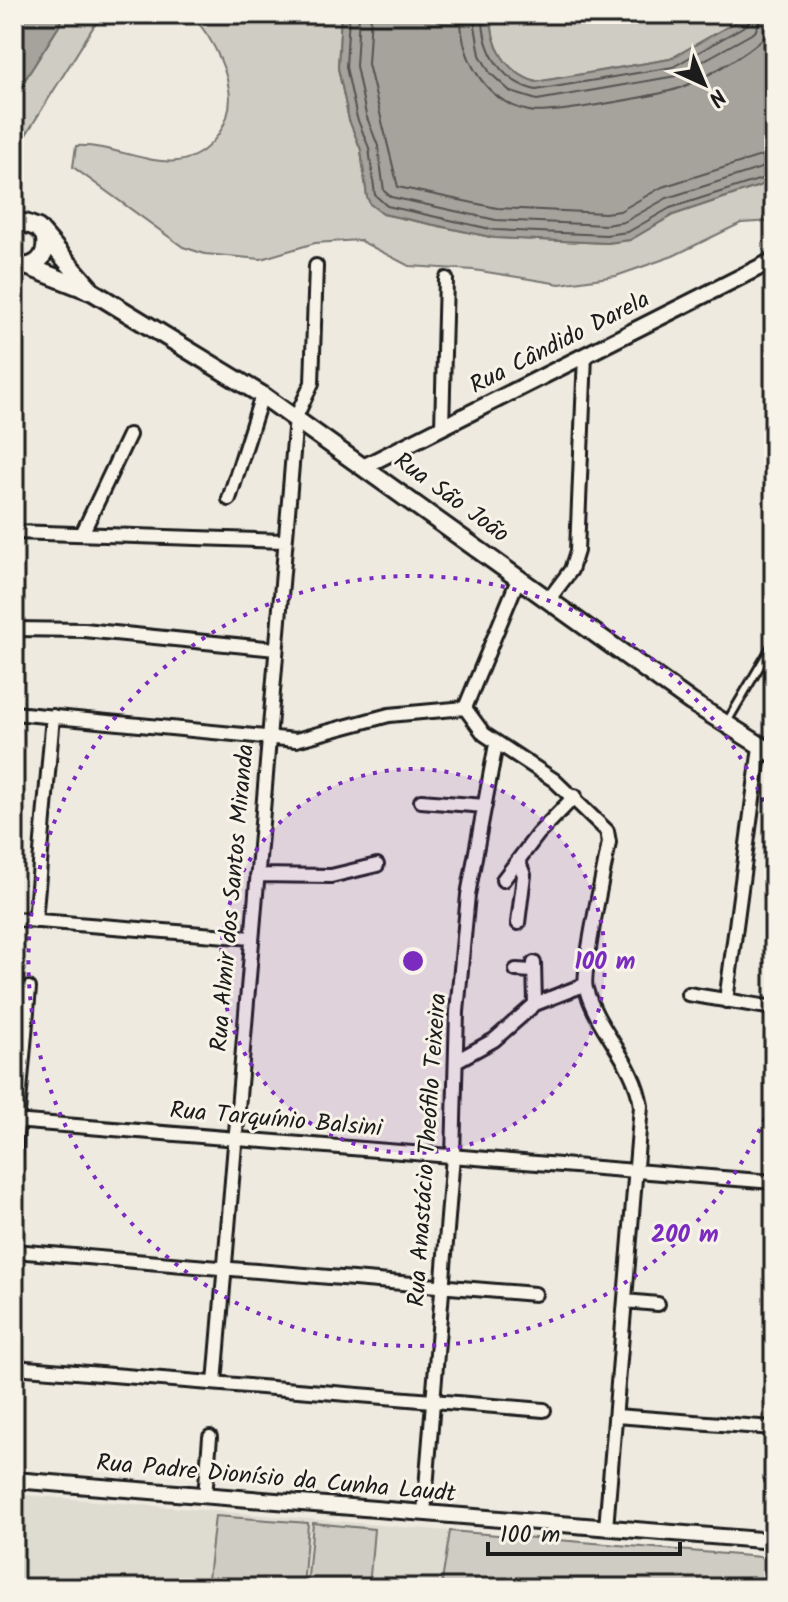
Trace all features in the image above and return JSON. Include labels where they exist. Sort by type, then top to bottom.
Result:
[{"type":"main road","name":"Rua São João","points":[[18,221],[38,228],[93,292]]},
{"type":"main road","points":[[19,267],[42,259],[45,239]]},
{"type":"main road","name":"Rua São João","points":[[19,267],[93,292],[262,395],[725,725],[767,751]]},
{"type":"street","name":"Rua Cândido Darela","points":[[365,466],[774,260]]},
{"type":"street","name":"Rua Almir dos Santos Miranda","points":[[215,1383],[296,417],[312,383],[316,266]]},
{"type":"street","points":[[442,427],[446,279]]},
{"type":"street","points":[[549,599],[571,570],[577,551],[585,355]]},
{"type":"street","points":[[229,499],[262,395]]},
{"type":"street","points":[[82,534],[129,435]]},
{"type":"street","points":[[14,532],[285,541]]},
{"type":"street","points":[[465,708],[519,577]]},
{"type":"street","points":[[15,631],[84,630],[276,649]]},
{"type":"street","points":[[14,713],[269,735],[296,740],[389,715],[465,708]]},
{"type":"street","points":[[465,708],[474,723],[496,744],[538,768],[575,796],[601,823],[609,837],[584,985],[597,1017],[627,1065],[640,1096],[637,1171],[606,1528]]},
{"type":"street","points":[[35,921],[53,716]]},
{"type":"street","name":"Rua Anastácio Theófilo Teixeira","points":[[424,1513],[453,1156],[456,1061],[468,895],[496,744]]},
{"type":"street","points":[[726,1001],[767,751]]},
{"type":"street","points":[[503,880],[575,796]]},
{"type":"street","points":[[421,801],[485,806]]},
{"type":"street","points":[[518,860],[524,875],[518,923]]},
{"type":"street","points":[[257,875],[331,876],[377,865]]},
{"type":"street","points":[[14,919],[252,938]]},
{"type":"street","points":[[516,970],[533,967],[535,1004]]},
{"type":"street","points":[[456,1061],[494,1040],[535,1004],[584,985]]},
{"type":"street","points":[[14,1160],[29,988]]},
{"type":"street","points":[[688,994],[774,1008]]},
{"type":"street","name":"Rua Tarquínio Balsini","points":[[16,1121],[774,1182]]},
{"type":"street","points":[[14,1251],[535,1294]]},
{"type":"street","points":[[625,1301],[658,1304]]},
{"type":"street","points":[[14,1367],[544,1410]]},
{"type":"street","points":[[616,1416],[774,1428]]},
{"type":"street","points":[[205,1496],[210,1437]]},
{"type":"street","name":"Rua Padre Dionísio da Cunha Laudt","points":[[14,1480],[774,1541]]},
{"type":"lane","points":[[725,725],[774,642]]},
{"type":"shaded area","points":[[63,14],[106,14],[94,26],[14,154],[14,97],[59,26]]},
{"type":"shaded area","points":[[188,14],[341,14],[338,68],[349,120],[361,150],[367,197],[383,214],[495,238],[607,243],[630,240],[673,215],[774,181],[774,221],[741,223],[673,256],[616,276],[560,284],[474,270],[409,266],[359,240],[315,243],[261,259],[205,254],[183,247],[73,167],[76,146],[169,161],[187,159],[203,151],[218,135],[229,107],[227,79],[209,37]]},
{"type":"shaded area","points":[[491,14],[750,14],[670,59],[536,82],[516,72],[502,56],[493,37]]},
{"type":"shaded area","points":[[14,1494],[450,1531],[441,1588],[14,1588]]},
{"type":"shaded area","points":[[215,1516],[308,1523],[303,1588],[207,1588]]},
{"type":"shaded area","points":[[313,1523],[374,1529],[369,1588],[307,1588]]},
{"type":"shaded area","points":[[450,1531],[774,1558],[774,1588],[441,1588]]},
{"type":"water","points":[[14,14],[63,14],[59,26],[14,97]]},
{"type":"water","points":[[341,14],[491,14],[494,37],[502,56],[516,72],[536,82],[670,59],[750,14],[774,14],[774,181],[673,215],[630,240],[607,243],[495,238],[383,214],[370,204],[367,197],[361,150],[349,120],[338,68]]}]
